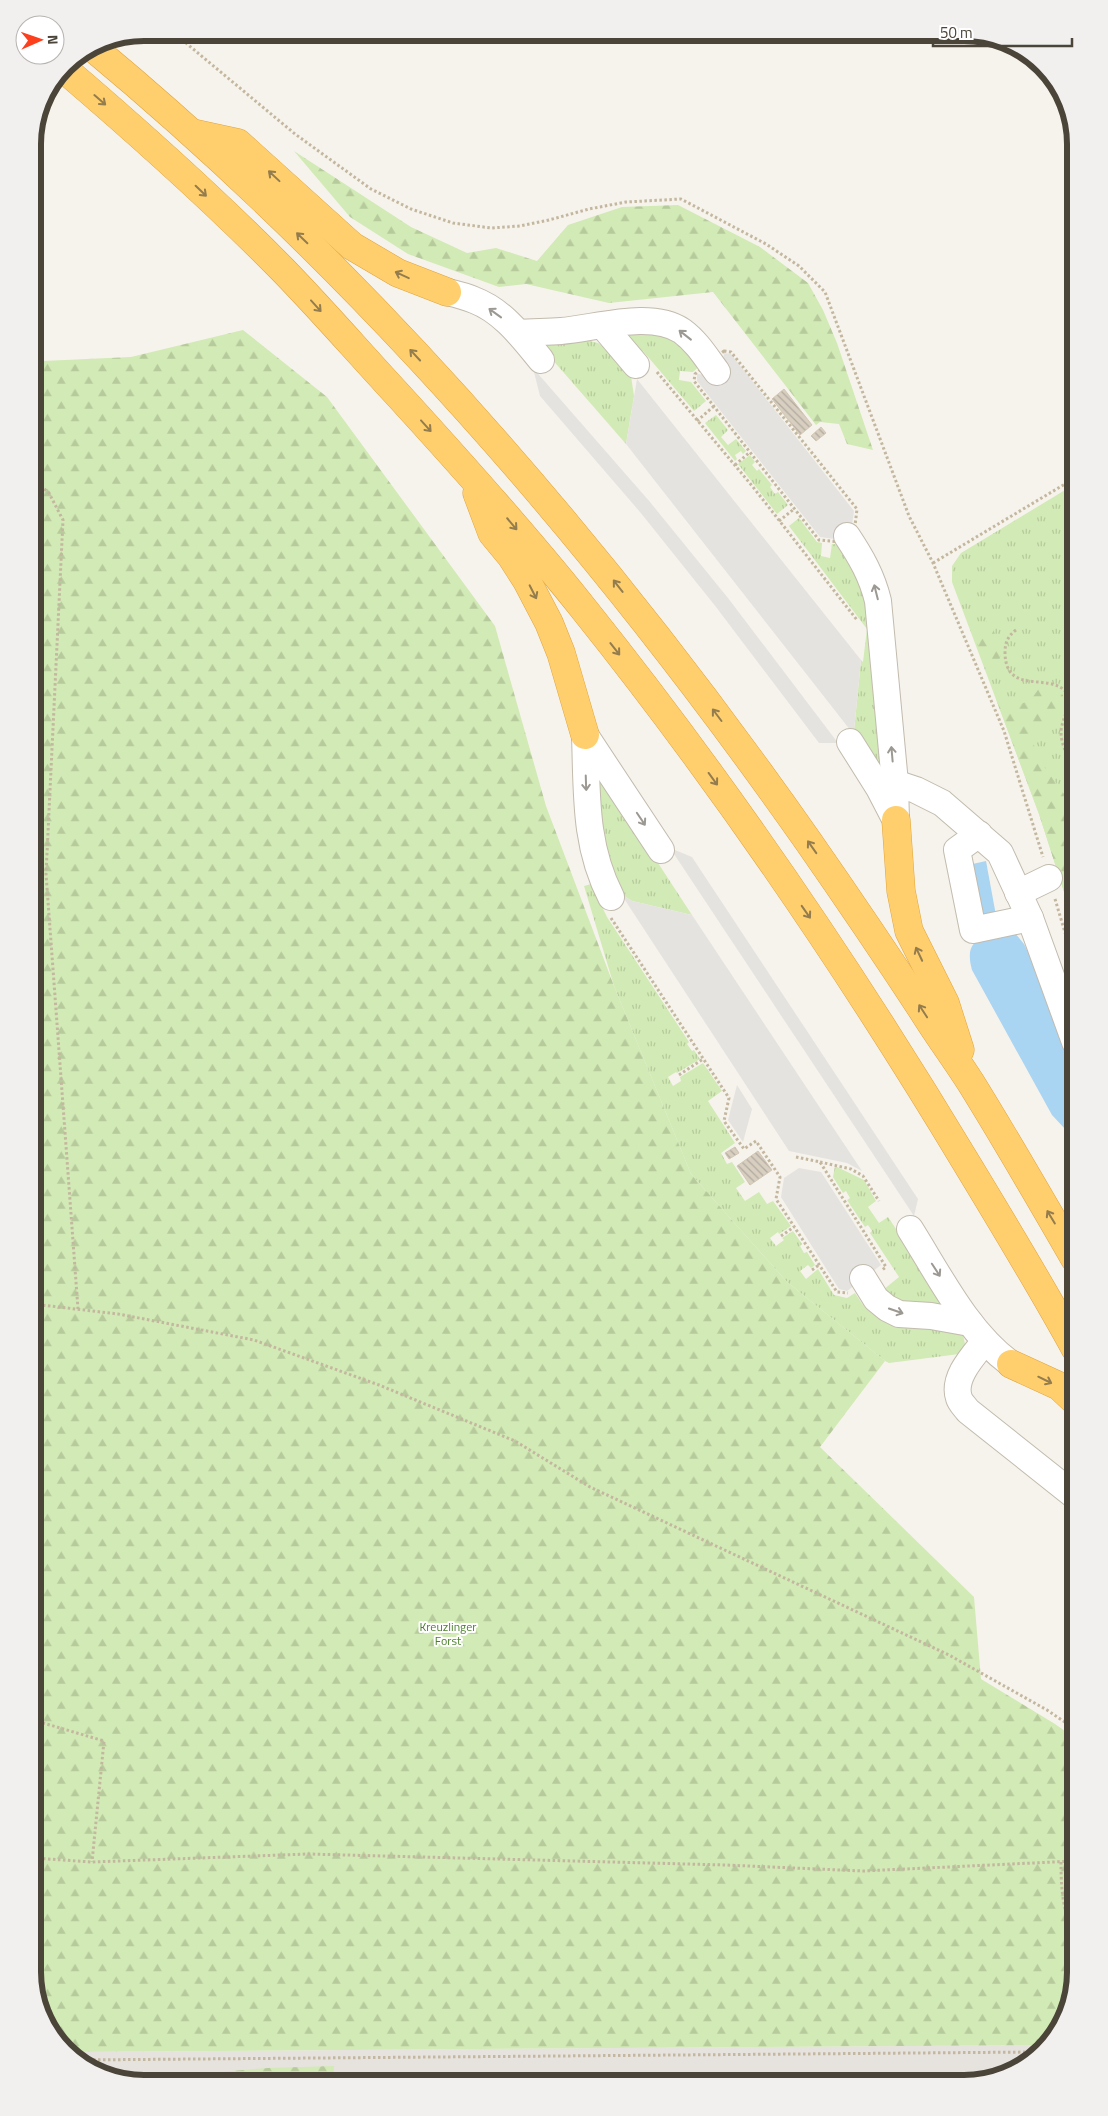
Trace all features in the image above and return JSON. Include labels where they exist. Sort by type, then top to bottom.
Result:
[{"type":"highway","points":[[98,52],[192,133],[312,248],[449,390],[614,580],[766,782],[846,895],[969,1080],[1067,1244]]},
{"type":"highway","points":[[69,73],[166,157],[283,270],[469,473],[580,604],[650,694],[741,819],[868,1005],[930,1103],[1067,1332]]},
{"type":"highway","points":[[192,133],[238,143],[352,246],[398,273],[447,292]]},
{"type":"highway","points":[[469,473],[492,534],[511,556],[527,581],[549,623],[562,654],[585,734]]},
{"type":"highway","points":[[896,820],[901,892],[909,932],[945,1004],[969,1080]]},
{"type":"highway","points":[[1011,1364],[1059,1386],[1067,1393]]},
{"type":"lane","points":[[447,292],[474,300],[488,308],[519,333],[541,360]]},
{"type":"lane","points":[[519,333],[561,331],[656,321],[669,325],[691,339],[713,367]]},
{"type":"lane","points":[[603,326],[645,367]]},
{"type":"lane","points":[[848,537],[866,564],[874,583],[878,601],[896,820]]},
{"type":"lane","points":[[585,734],[661,850]]},
{"type":"lane","points":[[585,734],[587,810],[591,846],[600,877],[611,898]]},
{"type":"lane","points":[[850,742],[879,788],[896,820]]},
{"type":"lane","points":[[894,783],[916,790],[942,802],[1000,853],[1030,918],[1067,1018]]},
{"type":"lane","points":[[979,834],[957,850],[972,930],[1030,918]]},
{"type":"lane","points":[[1018,893],[1049,878]]},
{"type":"lane","points":[[910,1230],[978,1332],[997,1353],[1011,1364]]},
{"type":"lane","points":[[864,1280],[876,1299],[887,1308],[899,1314],[931,1316],[978,1332]]},
{"type":"lane","points":[[978,1332],[973,1356],[957,1383],[959,1399],[968,1411],[1067,1489]]},
{"type":"path","points":[[185,41],[295,134],[371,189],[411,209],[453,223],[491,228],[520,226],[626,202],[682,199],[766,244],[799,266],[825,292],[890,470],[909,516],[934,562],[1004,731],[1067,937]]},
{"type":"path","points":[[724,351],[731,352],[857,509],[854,534],[842,542],[819,540],[694,381],[695,374],[713,367],[724,351]]},
{"type":"path","points":[[645,367],[697,421],[735,465],[859,622]]},
{"type":"path","points":[[697,421],[714,406]]},
{"type":"path","points":[[735,465],[750,452]]},
{"type":"path","points":[[934,562],[1067,483]]},
{"type":"path","points":[[41,486],[48,493],[63,520],[46,874],[78,1309]]},
{"type":"path","points":[[780,521],[794,509]]},
{"type":"path","points":[[1016,630],[1008,637],[1006,643],[1005,656],[1011,672],[1022,680],[1052,684],[1064,690],[1067,694]]},
{"type":"path","points":[[1067,707],[1063,723],[1062,740],[1067,752]]},
{"type":"path","points":[[611,898],[603,906],[729,1098],[724,1121],[744,1150],[756,1141],[780,1177],[776,1199],[837,1292],[847,1294],[864,1280],[886,1267],[820,1162]]},
{"type":"path","points":[[679,1075],[704,1059]]},
{"type":"path","points":[[796,1157],[851,1169],[863,1176],[879,1200]]},
{"type":"path","points":[[781,1236],[794,1227]]},
{"type":"path","points":[[812,1270],[819,1265]]},
{"type":"path","points":[[41,1305],[118,1314],[254,1340],[379,1385],[515,1440],[590,1487],[949,1655],[1047,1710],[1067,1724]]},
{"type":"path","points":[[41,1723],[104,1741],[92,1862]]},
{"type":"path","points":[[41,1859],[92,1862],[308,1854],[724,1865],[863,1871],[1067,1862]]},
{"type":"path","points":[[1061,1862],[1061,1890],[1067,1912]]},
{"type":"path","points":[[92,2060],[1029,2052]]},
{"type":"shaded area","points":[[724,353],[731,354],[854,511],[851,532],[842,540],[820,537],[697,381],[697,374],[712,375],[722,367]]},
{"type":"shaded area","points":[[533,368],[650,502],[728,598],[838,743],[819,743],[716,607],[640,512],[540,396]]},
{"type":"shaded area","points":[[637,379],[861,660],[854,731],[858,740],[626,444]]},
{"type":"shaded area","points":[[670,848],[692,857],[918,1199],[914,1216]]},
{"type":"shaded area","points":[[621,894],[632,901],[692,915],[862,1171],[847,1163],[789,1151]]},
{"type":"shaded area","points":[[737,1085],[752,1109],[743,1142],[728,1120]]},
{"type":"shaded area","points":[[799,1168],[821,1172],[881,1265],[847,1291],[839,1289],[781,1197],[784,1178]]},
{"type":"shaded area","points":[[1037,2045],[1027,2054],[1003,2067],[971,2075],[137,2075],[124,2073],[98,2064],[79,2052]]},
{"type":"green space","points":[[294,151],[411,227],[467,253],[496,248],[537,261],[568,225],[622,207],[678,205],[760,247],[808,283],[823,310],[837,343],[873,450],[847,444],[839,424],[820,422],[816,425],[713,292],[609,303],[526,284],[499,287],[408,254],[350,217]]},
{"type":"green space","name":"Kreuzlinger Forst","points":[[243,330],[327,397],[495,626],[546,806],[614,986],[691,1174],[787,1282],[885,1361],[820,1447],[974,1597],[981,1679],[1067,1732],[1066,1986],[1056,2018],[1037,2045],[79,2052],[62,2035],[55,2023],[43,1992],[41,1972],[41,362],[131,357]]},
{"type":"green space","points":[[665,330],[702,364],[693,372],[680,371],[679,380],[691,382],[706,401],[694,411],[643,351],[638,354],[623,332]]},
{"type":"green space","points":[[582,339],[598,343],[609,351],[631,376],[634,396],[626,444],[544,350],[544,343]]},
{"type":"green space","points":[[716,415],[728,430],[721,437],[728,445],[736,439],[746,451],[743,454],[741,451],[735,455],[737,459],[735,461],[705,423]]},
{"type":"green space","points":[[750,455],[755,462],[752,465],[757,471],[759,469],[772,485],[770,487],[775,494],[778,492],[788,505],[777,514],[738,464]]},
{"type":"green space","points":[[1067,489],[1067,901],[1039,814],[952,582],[952,566],[961,553]]},
{"type":"green space","points":[[799,518],[817,542],[822,543],[821,556],[830,558],[832,544],[845,545],[862,571],[883,770],[854,731],[861,660],[863,662],[867,629],[789,526]]},
{"type":"green space","points":[[992,615],[993,628],[1001,655],[994,668],[985,658],[973,636]]},
{"type":"green space","points":[[1040,687],[1057,691],[1063,695],[1063,703],[1058,717],[1044,722],[1035,730],[1033,741],[1037,757],[1067,798],[1067,901],[1039,814],[996,699],[1016,705],[1026,702]]},
{"type":"green space","points":[[596,778],[609,788],[692,915],[632,901],[621,894],[607,868]]},
{"type":"green space","points":[[591,884],[607,917],[689,1042],[687,1044],[700,1059],[668,1077],[673,1086],[681,1081],[680,1077],[703,1063],[722,1091],[708,1101],[735,1143],[721,1153],[727,1164],[732,1162],[745,1182],[736,1188],[745,1201],[759,1192],[767,1204],[773,1201],[791,1226],[770,1238],[776,1246],[784,1240],[782,1238],[793,1231],[802,1244],[800,1246],[804,1253],[807,1252],[815,1265],[811,1268],[808,1265],[800,1271],[806,1279],[818,1269],[834,1295],[847,1298],[855,1293],[863,1305],[877,1317],[963,1335],[967,1353],[889,1363],[885,1361],[787,1282],[691,1174],[614,986],[584,886]]},
{"type":"green space","points":[[835,1166],[864,1180],[876,1201],[868,1207],[879,1223],[888,1217],[944,1300],[942,1306],[905,1304],[883,1290],[899,1277],[870,1233],[872,1231],[868,1225],[865,1227],[847,1200],[850,1198],[846,1191],[843,1193],[833,1177]]},
{"type":"green space","points":[[334,2066],[333,2075],[189,2075],[193,2074],[268,2068]]},
{"type":"water","points":[[986,861],[997,921],[979,924],[968,865]]},
{"type":"water","points":[[1015,933],[1024,944],[1067,1043],[1067,1130],[1052,1115],[972,970],[971,950],[974,944],[987,937]]},
{"type":"building","points":[[784,389],[812,425],[800,435],[772,399]]},
{"type":"building","points":[[821,427],[826,433],[816,441],[811,436]]},
{"type":"building","points":[[735,1147],[739,1153],[729,1159],[725,1153]]},
{"type":"building","points":[[758,1151],[772,1170],[750,1185],[737,1166]]}]
